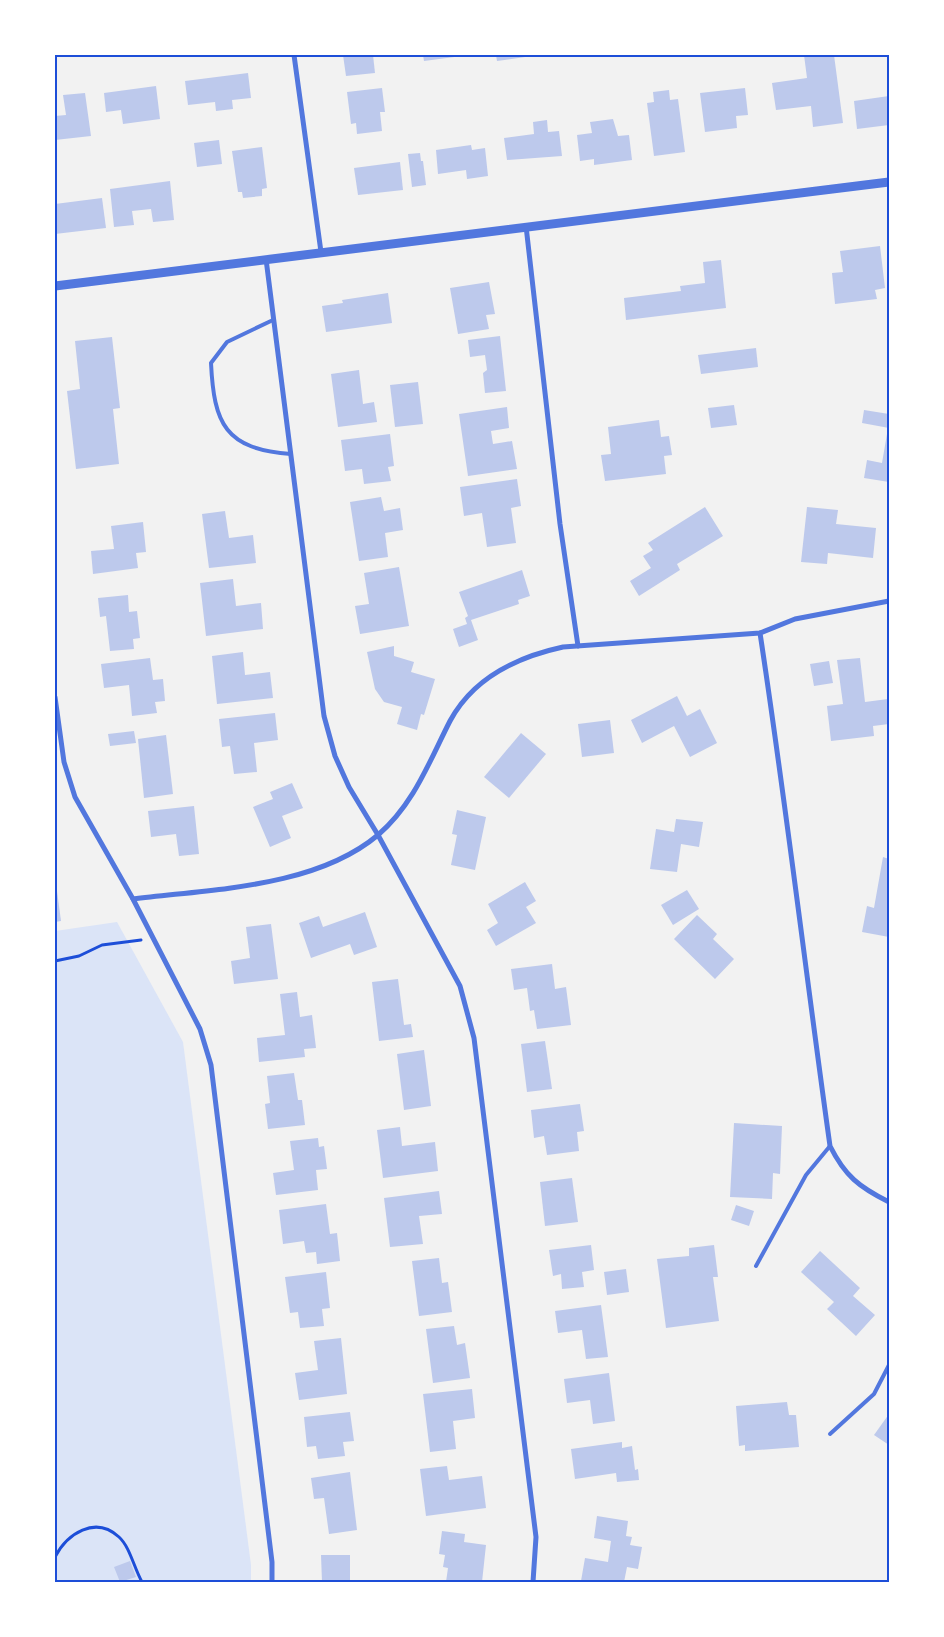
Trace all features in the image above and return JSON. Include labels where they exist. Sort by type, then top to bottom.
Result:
[{"type":"street","points":[[294,55],[321,252]]},
{"type":"street","points":[[55,286],[889,182]]},
{"type":"street","points":[[526,226],[561,532],[578,646]]},
{"type":"street","points":[[266,259],[324,716],[339,764],[350,787],[460,986],[474,1038],[536,1537],[533,1582]]},
{"type":"street","points":[[133,899],[274,881],[314,869],[353,851],[378,835],[413,796],[451,720],[477,686],[503,667],[532,654],[578,646],[760,633],[795,619],[889,602]]},
{"type":"street","points":[[760,633],[784,792],[805,967],[830,1146],[841,1167],[857,1184],[889,1202]]},
{"type":"street","points":[[55,697],[64,762],[75,797],[133,899],[200,1029],[211,1065],[271,1552],[272,1582]]},
{"type":"lane","points":[[273,320],[227,342],[216,356],[211,363],[213,400],[222,422],[241,443],[270,453],[291,454]]},
{"type":"lane","points":[[756,1266],[806,1175],[830,1146]]},
{"type":"lane","points":[[830,1434],[874,1394],[889,1365]]},
{"type":"path","points":[[55,961],[79,956],[102,946],[118,942],[137,941],[151,936]]},
{"type":"path","points":[[55,1558],[66,1540],[78,1531],[89,1528],[104,1528],[119,1537],[142,1582]]},
{"type":"shaded area","points":[[117,922],[183,1042],[251,1565],[251,1582],[55,1582],[55,931]]},
{"type":"building","points":[[343,55],[373,55],[375,73],[346,76]]},
{"type":"building","points":[[423,55],[462,55],[462,56],[424,61]]},
{"type":"building","points":[[496,55],[532,55],[532,56],[497,61]]},
{"type":"building","points":[[804,55],[834,55],[843,123],[813,127],[811,106],[776,110],[772,83],[807,78]]},
{"type":"building","points":[[248,73],[251,98],[232,100],[233,109],[216,111],[215,102],[188,105],[185,81]]},
{"type":"building","points":[[156,86],[160,119],[123,124],[121,110],[106,112],[104,93]]},
{"type":"building","points":[[382,88],[385,112],[380,112],[382,131],[357,134],[356,123],[351,124],[347,92]]},
{"type":"building","points":[[745,88],[748,115],[736,116],[737,128],[705,132],[700,93]]},
{"type":"building","points":[[669,90],[670,100],[678,99],[685,152],[654,156],[647,103],[654,102],[653,92]]},
{"type":"building","points":[[85,93],[91,136],[55,140],[55,116],[66,115],[63,95]]},
{"type":"building","points":[[889,96],[889,125],[857,129],[854,101]]},
{"type":"building","points":[[613,119],[618,136],[629,135],[632,160],[594,165],[594,159],[580,161],[577,135],[592,133],[590,122]]},
{"type":"building","points":[[547,120],[548,132],[559,131],[562,156],[507,160],[504,138],[534,134],[533,122]]},
{"type":"building","points":[[219,140],[222,164],[197,167],[194,143]]},
{"type":"building","points":[[471,145],[472,150],[485,148],[488,176],[467,179],[466,170],[438,174],[436,150]]},
{"type":"building","points":[[262,147],[267,188],[262,189],[262,196],[243,198],[242,192],[238,192],[232,151]]},
{"type":"building","points":[[420,153],[426,185],[412,187],[408,154]]},
{"type":"building","points":[[400,162],[403,190],[358,195],[354,168]]},
{"type":"building","points":[[170,181],[174,220],[153,222],[151,209],[132,211],[134,225],[114,227],[110,189]]},
{"type":"building","points":[[102,198],[106,228],[55,234],[55,204]]},
{"type":"building","points":[[880,246],[885,288],[875,290],[877,299],[835,304],[832,273],[843,272],[840,251]]},
{"type":"building","points":[[721,260],[726,308],[626,320],[624,298],[681,291],[680,286],[705,283],[703,262]]},
{"type":"building","points":[[489,282],[495,314],[486,315],[489,329],[458,334],[450,288]]},
{"type":"building","points":[[388,293],[392,323],[326,332],[322,306],[343,303],[342,300]]},
{"type":"building","points":[[500,336],[506,391],[485,393],[483,373],[487,370],[485,355],[470,357],[468,340]]},
{"type":"building","points":[[112,337],[120,408],[113,409],[119,464],[76,469],[67,391],[80,389],[75,341]]},
{"type":"building","points":[[756,348],[758,367],[701,374],[698,355]]},
{"type":"building","points":[[359,370],[363,404],[374,402],[377,422],[338,427],[331,374]]},
{"type":"building","points":[[418,382],[423,424],[395,427],[390,385]]},
{"type":"building","points":[[734,405],[737,425],[711,428],[708,408]]},
{"type":"building","points":[[507,407],[509,428],[491,431],[493,444],[512,441],[517,469],[468,476],[459,414]]},
{"type":"building","points":[[864,410],[889,414],[889,428],[862,423]]},
{"type":"building","points":[[659,420],[661,437],[669,436],[672,455],[664,456],[666,474],[605,481],[601,455],[611,454],[608,427]]},
{"type":"building","points":[[888,428],[889,482],[864,478],[867,460],[882,463]]},
{"type":"building","points":[[390,434],[394,466],[388,467],[391,481],[364,484],[362,469],[345,471],[341,440]]},
{"type":"building","points":[[517,479],[521,506],[511,508],[516,543],[487,547],[482,513],[464,516],[460,487]]},
{"type":"building","points":[[381,497],[384,511],[400,508],[403,530],[385,533],[388,557],[359,561],[350,502]]},
{"type":"building","points":[[705,507],[723,536],[677,564],[680,570],[639,596],[630,581],[651,568],[643,556],[653,550],[648,543]]},
{"type":"building","points":[[807,507],[838,510],[836,524],[876,528],[873,558],[828,553],[827,564],[801,562]]},
{"type":"building","points":[[225,511],[229,538],[253,535],[256,563],[209,568],[202,514]]},
{"type":"building","points":[[143,522],[146,552],[136,553],[138,568],[93,574],[91,551],[114,549],[111,526]]},
{"type":"building","points":[[399,567],[409,626],[360,634],[355,606],[369,604],[364,573]]},
{"type":"building","points":[[522,570],[530,596],[518,600],[519,604],[471,620],[478,640],[459,647],[453,629],[467,624],[465,618],[468,616],[459,592]]},
{"type":"building","points":[[233,579],[236,606],[261,603],[263,629],[206,636],[200,583]]},
{"type":"building","points":[[128,595],[129,612],[137,611],[140,638],[133,639],[134,649],[110,651],[106,616],[100,617],[98,598]]},
{"type":"building","points":[[394,646],[394,656],[414,662],[411,672],[435,679],[424,715],[421,714],[417,730],[397,724],[402,707],[384,702],[375,689],[367,652]]},
{"type":"building","points":[[243,652],[245,675],[270,672],[273,698],[217,704],[212,656]]},
{"type":"building","points":[[150,658],[153,680],[163,679],[165,701],[155,702],[157,713],[132,716],[129,685],[104,688],[101,664]]},
{"type":"building","points":[[860,658],[865,702],[888,699],[889,724],[873,726],[874,736],[831,741],[827,706],[843,704],[837,660]]},
{"type":"building","points":[[829,661],[833,683],[814,686],[810,664]]},
{"type":"building","points":[[677,696],[687,716],[700,709],[717,743],[690,757],[674,726],[642,743],[631,720]]},
{"type":"building","points":[[275,713],[278,740],[254,743],[257,772],[234,774],[230,746],[222,747],[219,719]]},
{"type":"building","points":[[610,720],[614,753],[582,757],[578,724]]},
{"type":"building","points":[[134,731],[136,743],[110,746],[108,734]]},
{"type":"building","points":[[521,733],[546,754],[509,798],[484,777]]},
{"type":"building","points":[[166,735],[173,794],[144,798],[138,739]]},
{"type":"building","points":[[292,783],[303,808],[282,816],[291,838],[270,847],[253,807],[273,799],[270,792]]},
{"type":"building","points":[[194,806],[199,854],[179,856],[176,834],[151,837],[148,811]]},
{"type":"building","points":[[457,810],[486,817],[475,870],[451,865],[457,835],[452,834]]},
{"type":"building","points":[[676,819],[703,822],[699,847],[681,844],[677,872],[650,869],[656,829],[674,832]]},
{"type":"building","points":[[883,857],[889,859],[889,937],[862,932],[867,906],[874,908]]},
{"type":"building","points":[[525,882],[536,901],[526,907],[536,923],[496,946],[487,930],[498,923],[488,904]]},
{"type":"building","points":[[687,890],[699,909],[673,925],[661,905]]},
{"type":"building","points":[[55,891],[57,891],[61,921],[55,922]]},
{"type":"building","points":[[365,912],[377,947],[354,955],[350,944],[311,958],[299,923],[319,916],[323,927]]},
{"type":"building","points":[[697,915],[717,934],[713,939],[734,959],[715,979],[674,939]]},
{"type":"building","points":[[271,924],[278,979],[234,984],[231,961],[250,958],[246,927]]},
{"type":"building","points":[[552,964],[555,989],[566,987],[571,1025],[537,1029],[534,1010],[530,1011],[527,988],[514,990],[511,969]]},
{"type":"building","points":[[398,979],[404,1025],[411,1024],[413,1037],[379,1041],[372,982]]},
{"type":"building","points":[[297,992],[300,1017],[312,1015],[316,1048],[304,1049],[305,1057],[259,1062],[257,1038],[285,1035],[280,994]]},
{"type":"building","points":[[545,1041],[552,1089],[527,1092],[521,1044]]},
{"type":"building","points":[[424,1050],[431,1106],[404,1110],[397,1054]]},
{"type":"building","points":[[294,1073],[298,1100],[302,1100],[305,1125],[268,1129],[265,1104],[270,1103],[267,1076]]},
{"type":"building","points":[[580,1104],[584,1131],[577,1132],[579,1151],[547,1155],[544,1136],[534,1138],[531,1110]]},
{"type":"building","points":[[734,1123],[782,1126],[780,1174],[773,1173],[772,1199],[730,1197]]},
{"type":"building","points":[[400,1127],[402,1146],[435,1142],[438,1171],[383,1178],[377,1130]]},
{"type":"building","points":[[318,1138],[319,1147],[324,1146],[327,1169],[316,1170],[318,1190],[276,1195],[273,1173],[294,1170],[290,1141]]},
{"type":"building","points":[[572,1178],[578,1222],[545,1226],[540,1182]]},
{"type":"building","points":[[439,1191],[442,1214],[419,1216],[423,1244],[390,1247],[384,1198]]},
{"type":"building","points":[[326,1204],[330,1234],[337,1233],[340,1261],[317,1264],[316,1252],[306,1253],[304,1241],[283,1244],[279,1210]]},
{"type":"building","points":[[736,1205],[754,1211],[749,1226],[731,1220]]},
{"type":"building","points":[[591,1245],[594,1270],[582,1272],[584,1287],[562,1289],[561,1274],[553,1276],[549,1250]]},
{"type":"building","points":[[714,1245],[718,1277],[713,1277],[719,1321],[666,1328],[657,1259],[689,1256],[689,1248]]},
{"type":"building","points":[[820,1251],[860,1288],[853,1296],[875,1315],[856,1336],[827,1309],[834,1302],[801,1272]]},
{"type":"building","points":[[439,1258],[442,1283],[448,1282],[452,1312],[419,1316],[412,1261]]},
{"type":"building","points":[[626,1269],[629,1292],[607,1295],[604,1272]]},
{"type":"building","points":[[326,1272],[330,1308],[322,1309],[324,1326],[300,1328],[298,1312],[290,1313],[285,1277]]},
{"type":"building","points":[[601,1305],[608,1357],[586,1359],[582,1330],[558,1333],[555,1311]]},
{"type":"building","points":[[454,1326],[457,1345],[465,1343],[470,1378],[433,1383],[426,1329]]},
{"type":"building","points":[[341,1338],[347,1394],[299,1400],[295,1373],[318,1370],[314,1341]]},
{"type":"building","points":[[609,1373],[615,1421],[593,1424],[590,1400],[567,1403],[564,1379]]},
{"type":"building","points":[[472,1389],[475,1418],[453,1421],[456,1449],[430,1452],[423,1394]]},
{"type":"building","points":[[787,1402],[789,1415],[796,1415],[799,1447],[745,1451],[745,1445],[739,1446],[736,1406]]},
{"type":"building","points":[[350,1412],[354,1441],[343,1442],[345,1456],[318,1459],[316,1446],[307,1447],[304,1417]]},
{"type":"building","points":[[889,1414],[889,1445],[874,1435]]},
{"type":"building","points":[[622,1442],[622,1448],[632,1446],[635,1470],[638,1469],[639,1480],[617,1482],[616,1473],[575,1479],[571,1449]]},
{"type":"building","points":[[447,1466],[449,1480],[482,1476],[486,1508],[426,1516],[420,1469]]},
{"type":"building","points":[[350,1472],[357,1530],[329,1534],[324,1498],[314,1499],[311,1478]]},
{"type":"building","points":[[597,1516],[628,1521],[626,1536],[632,1537],[630,1545],[642,1547],[638,1569],[627,1567],[624,1582],[581,1581],[585,1558],[608,1562],[611,1541],[594,1538]]},
{"type":"building","points":[[442,1531],[465,1534],[464,1542],[486,1545],[482,1582],[446,1582],[448,1568],[443,1567],[445,1555],[439,1554]]},
{"type":"building","points":[[321,1555],[350,1555],[350,1582],[322,1582]]},
{"type":"building","points":[[130,1561],[136,1577],[120,1582],[114,1567]]}]
